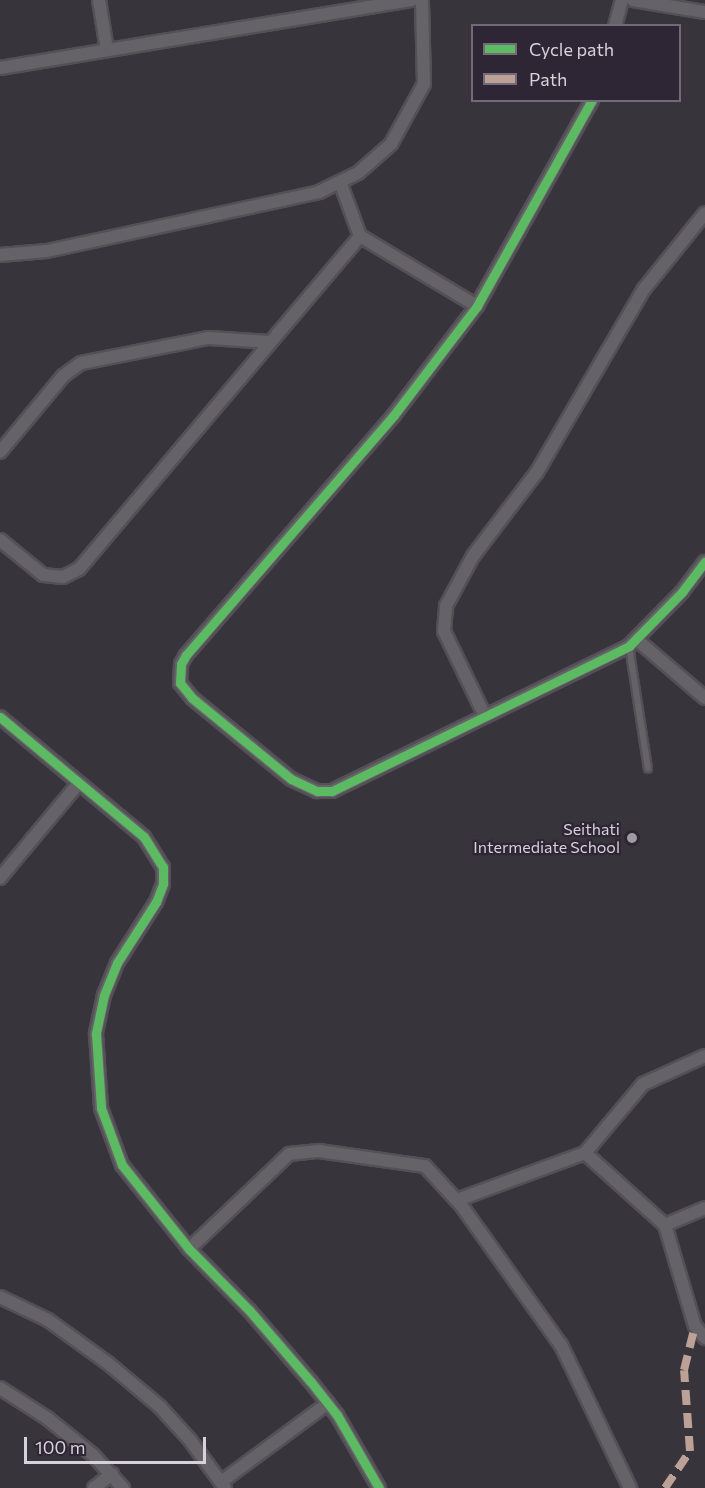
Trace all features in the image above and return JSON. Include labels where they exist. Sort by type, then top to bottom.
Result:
[{"type":"street","points":[[99,0],[107,50]]},
{"type":"street","points":[[0,68],[412,0]]},
{"type":"street","points":[[0,255],[47,251],[310,194],[340,182],[373,164],[391,144],[419,96],[426,73],[422,0]]},
{"type":"street","points":[[616,24],[622,0]]},
{"type":"street","points":[[633,0],[705,12]]},
{"type":"street","points":[[591,102],[477,306],[394,415],[186,655],[179,674],[183,689],[192,698],[291,779],[317,791],[343,786],[632,643],[705,562]]},
{"type":"street","points":[[340,182],[360,236],[477,306]]},
{"type":"street","points":[[485,716],[444,631],[446,606],[473,556],[537,472],[644,290],[705,213]]},
{"type":"street","points":[[0,540],[43,575],[63,577],[79,569],[360,236]]},
{"type":"street","points":[[0,452],[63,376],[81,363],[209,338],[270,342]]},
{"type":"street","points":[[632,643],[705,698]]},
{"type":"street","points":[[0,717],[144,837],[163,867],[163,884],[156,902],[117,963],[104,995],[95,1053],[101,1108],[122,1165],[189,1249],[278,1342],[328,1403],[380,1488]]},
{"type":"street","points":[[0,878],[78,784]]},
{"type":"street","points":[[457,1200],[585,1153],[643,1084],[705,1056]]},
{"type":"street","points":[[189,1249],[280,1160],[301,1150],[424,1166],[457,1200],[561,1344],[630,1488]]},
{"type":"street","points":[[585,1153],[665,1224],[695,1326],[705,1338]]},
{"type":"street","points":[[665,1224],[705,1208]]},
{"type":"street","points":[[0,1297],[48,1320],[109,1364],[160,1407],[223,1485],[328,1403]]},
{"type":"street","points":[[0,1388],[47,1418],[112,1474],[123,1488]]},
{"type":"street","points":[[94,1488],[112,1474]]},
{"type":"lane","points":[[632,643],[648,769]]},
{"type":"marked path","points":[[665,1488],[690,1451],[684,1370],[695,1326]]},
{"type":"cycle path","points":[[591,102],[477,306],[394,415],[186,655],[181,664],[180,683],[192,698],[291,779],[317,791],[332,791],[629,646],[682,592],[705,562]]},
{"type":"cycle path","points":[[0,717],[144,837],[163,867],[163,884],[156,902],[117,963],[104,995],[96,1034],[101,1108],[122,1165],[189,1249],[249,1310],[311,1382],[337,1415],[379,1488]]},
{"type":"place","name":"Seithati Intermediate School","points":[[632,838]]}]
